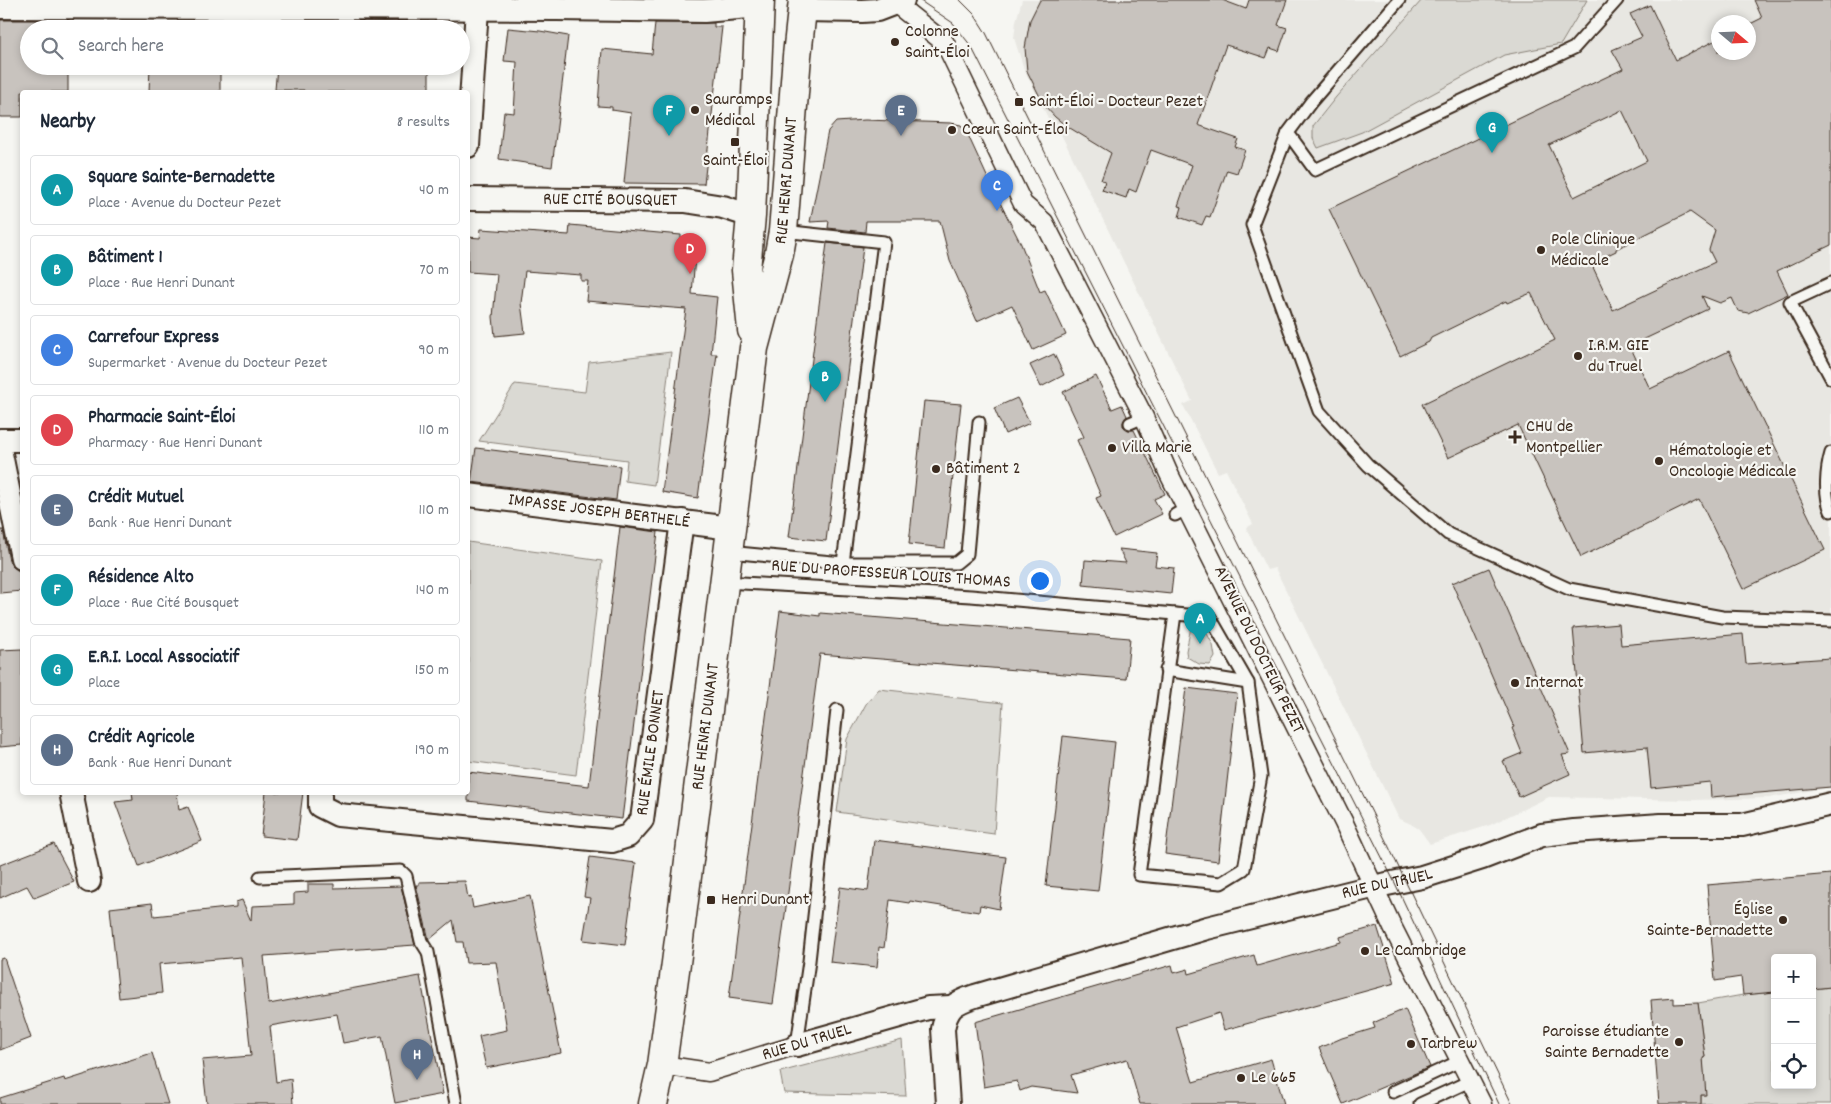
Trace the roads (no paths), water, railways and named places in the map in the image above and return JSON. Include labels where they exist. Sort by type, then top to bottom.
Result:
[{"type":"main road","points":[[760,3],[801,3]]},
{"type":"main road","name":"RUE HENRI DUNANT","points":[[754,348],[746,270],[751,216],[760,3]]},
{"type":"main road","name":"RUE HENRI DUNANT","points":[[653,1104],[662,1065],[754,348],[779,254],[783,231],[801,3]]},
{"type":"street","points":[[801,3],[862,11],[877,10],[899,1]]},
{"type":"street","name":"AVENUE DU DOCTEUR PEZET","points":[[899,1],[944,43],[1023,204],[1044,222],[1181,512],[1339,814],[1372,887],[1482,1104]]},
{"type":"street","points":[[0,7],[704,11],[760,3]]},
{"type":"street","points":[[470,116],[477,9]]},
{"type":"street","name":"RUE CITÉ BOUSQUET","points":[[470,199],[684,201],[718,206],[751,216]]},
{"type":"street","points":[[0,440],[20,440]]},
{"type":"street","points":[[0,449],[20,548]]},
{"type":"street","name":"IMPASSE JOSEPH BERTHELÉ","points":[[470,495],[682,521],[730,540]]},
{"type":"street","name":"RUE ÉMILE BONNET","points":[[320,795],[320,806],[338,815],[612,841],[628,836],[642,820],[682,521]]},
{"type":"street","points":[[72,795],[89,881]]},
{"type":"street","name":"RUE DU TRUEL","points":[[662,1065],[709,1072],[928,1008],[951,1007],[975,996],[1162,941],[1372,887],[1422,877],[1482,858],[1542,835],[1661,825],[1742,825],[1831,804]]},
{"type":"street","points":[[948,1104],[943,1030],[945,1018],[951,1007]]},
{"type":"lane","points":[[1399,0],[1311,102],[1288,133],[1252,225],[1319,410],[1368,464],[1448,534],[1569,588],[1722,617],[1831,621]]},
{"type":"lane","points":[[1288,133],[1315,170],[1574,48],[1617,0]]},
{"type":"lane","points":[[783,231],[884,242],[843,564]]},
{"type":"lane","points":[[1831,282],[1790,302],[1831,378]]},
{"type":"lane","points":[[730,540],[843,564],[956,563],[968,554],[980,422]]},
{"type":"lane","points":[[1831,453],[1826,467],[1828,505],[1831,512]]},
{"type":"lane","name":"RUE DU PROFESSEUR LOUIS THOMAS","points":[[724,582],[971,596],[1210,617],[1248,683]]},
{"type":"lane","points":[[1166,670],[1248,683],[1261,776],[1244,869],[1221,883],[1139,875],[1166,670],[1175,614]]},
{"type":"lane","points":[[797,1045],[809,961],[837,710]]},
{"type":"lane","points":[[260,877],[401,871],[406,876],[421,940],[428,952],[456,1104]]},
{"type":"lane","points":[[1393,1092],[1460,1060]]},
{"type":"lane","points":[[1420,1104],[1470,1081]]},
{"type":"tram line","points":[[919,0],[953,23],[971,46],[1395,883],[1499,1104]]},
{"type":"tram line","points":[[960,0],[974,14],[986,33],[1388,845],[1512,1104]]},
{"type":"place","name":"Colonne Saint-Éloi","points":[[895,42]]},
{"type":"place","name":"Saint-Éloi - Docteur Pezet","points":[[1019,102]]},
{"type":"place","name":"Sauramps Médical","points":[[695,110]]},
{"type":"place","name":"Cœur Saint-Éloi","points":[[952,130]]},
{"type":"place","name":"Résidence Alto","points":[[669,136]]},
{"type":"place","name":"Crédit Mutuel","points":[[901,136]]},
{"type":"place","name":"Saint-Éloi","points":[[735,142]]},
{"type":"place","name":"E.R.I. Local Associatif","points":[[1492,153]]},
{"type":"place","name":"Carrefour Express","points":[[997,211]]},
{"type":"place","name":"Pole Clinique Médicale","points":[[1541,250]]},
{"type":"place","name":"Pharmacie Saint-Éloi","points":[[690,274]]},
{"type":"place","name":"I.R.M. GIE du Truel","points":[[1578,356]]},
{"type":"place","name":"Bâtiment 1","points":[[825,402]]},
{"type":"place","name":"CHU de Montpellier","points":[[1515,437]]},
{"type":"place","name":"Villa Marie","points":[[1112,448]]},
{"type":"place","name":"Hématologie et Oncologie Médicale","points":[[1659,461]]},
{"type":"place","name":"Bâtiment 2","points":[[936,469]]},
{"type":"place","name":"Square Sainte-Bernadette","points":[[1200,644]]},
{"type":"place","name":"Internat","points":[[1515,683]]},
{"type":"place","name":"Henri Dunant","points":[[711,900]]},
{"type":"place","name":"Église Sainte-Bernadette","points":[[1783,920]]},
{"type":"place","name":"Le Cambridge","points":[[1365,951]]},
{"type":"place","name":"Paroisse étudiante Sainte Bernadette","points":[[1679,1042]]},
{"type":"place","name":"Tarbrew","points":[[1411,1044]]},
{"type":"place","name":"Le 665","points":[[1241,1078]]},
{"type":"place","name":"Crédit Agricole","points":[[417,1080]]}]
